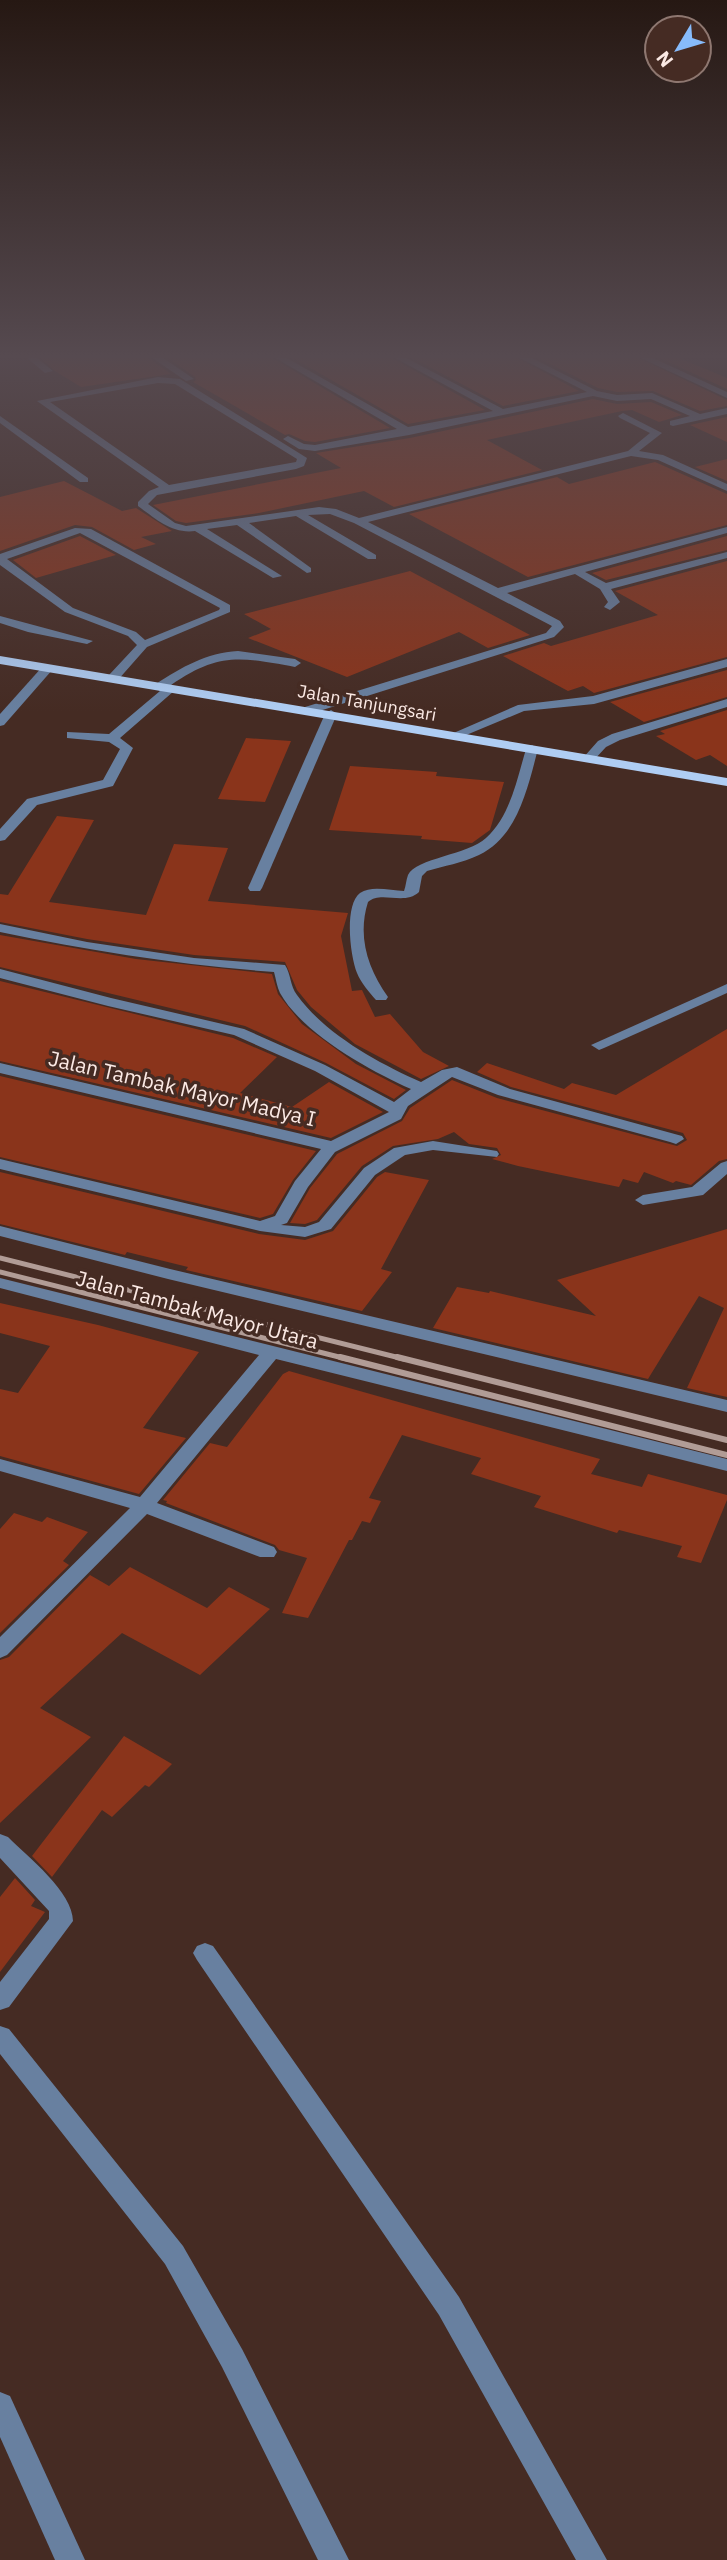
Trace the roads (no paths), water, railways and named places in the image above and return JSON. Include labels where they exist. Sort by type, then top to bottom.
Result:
[{"type":"main road","name":"Jalan Tanjungsari","points":[[0,660],[727,782]]},
{"type":"street","points":[[74,472],[84,480]]},
{"type":"street","points":[[144,472],[167,488]]},
{"type":"street","points":[[258,472],[167,488],[153,493],[142,504],[171,525],[199,529],[326,510],[358,521],[556,623],[558,627],[550,635],[309,710]]},
{"type":"street","points":[[358,521],[553,472]]},
{"type":"street","points":[[693,472],[727,488]]},
{"type":"street","points":[[298,513],[372,558]]},
{"type":"street","points":[[240,522],[307,570]]},
{"type":"street","points":[[199,529],[277,576]]},
{"type":"street","points":[[113,678],[143,645],[223,612],[226,607],[87,531],[79,530],[1,556],[3,562],[62,606],[132,634],[143,645]]},
{"type":"street","points":[[497,592],[727,530]]},
{"type":"street","points":[[604,587],[727,555]]},
{"type":"street","points":[[575,570],[604,587],[614,601],[610,607]]},
{"type":"street","points":[[1,620],[32,630],[87,641]]},
{"type":"street","points":[[112,738],[187,667],[226,654],[242,653],[295,663]]},
{"type":"street","points":[[455,735],[522,708],[594,700],[727,663]]},
{"type":"street","points":[[2,717],[47,668]]},
{"type":"street","points":[[589,758],[604,742],[616,737],[727,703]]},
{"type":"street","points":[[255,888],[331,714]]},
{"type":"street","points":[[0,837],[32,802],[108,783],[127,748],[112,738],[71,736]]},
{"type":"street","points":[[381,997],[364,972],[357,939],[362,901],[370,894],[408,894],[412,892],[415,875],[422,868],[489,844],[500,832],[510,810],[531,749]]},
{"type":"street","points":[[0,928],[87,946],[194,962],[280,968],[288,994],[309,1016],[360,1056],[397,1079],[422,1088]]},
{"type":"street","points":[[0,974],[239,1032],[320,1068],[397,1110]]},
{"type":"street","points":[[599,1045],[727,988]]},
{"type":"street","name":"Jalan Tambak Mayor Madya I","points":[[0,1068],[326,1144],[329,1149],[301,1185],[281,1219],[270,1225],[260,1226]]},
{"type":"street","points":[[329,1149],[395,1116],[401,1103],[449,1072],[457,1072],[504,1092],[676,1139]]},
{"type":"street","points":[[0,1164],[260,1226],[298,1232],[318,1230],[328,1223],[357,1186],[384,1158],[401,1151],[449,1145],[491,1154]]},
{"type":"street","points":[[643,1200],[697,1191],[727,1166]]},
{"type":"street","points":[[0,1231],[167,1274],[727,1406]]},
{"type":"street","name":"Jalan Tambak Mayor Utara","points":[[0,1283],[727,1465]]},
{"type":"street","points":[[0,1650],[144,1505],[272,1352]]},
{"type":"street","points":[[0,1465],[144,1505],[267,1552]]},
{"type":"street","points":[[0,1843],[21,1861],[59,1905],[61,1922],[0,2000]]},
{"type":"street","points":[[205,1953],[449,2306],[592,2560]]},
{"type":"street","points":[[0,2036],[174,2255],[232,2358],[334,2560]]},
{"type":"street","points":[[0,2405],[70,2560]]},
{"type":"railway","points":[[0,1258],[404,1359]]},
{"type":"railway","points":[[0,1272],[347,1359]]},
{"type":"railway","points":[[340,1357],[727,1455]]},
{"type":"railway","points":[[397,1357],[727,1440]]}]
